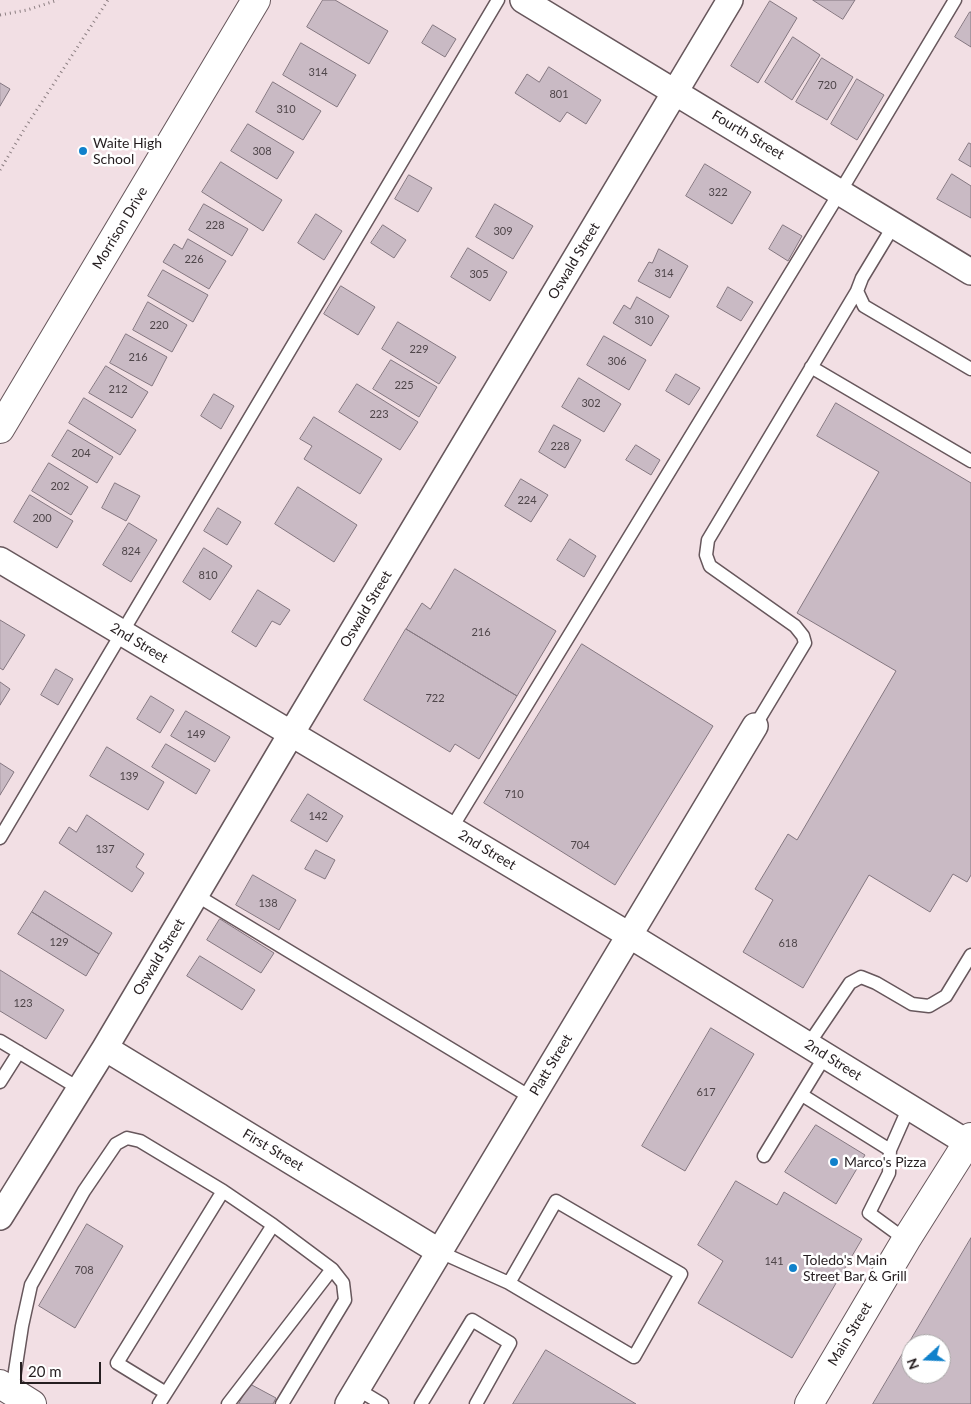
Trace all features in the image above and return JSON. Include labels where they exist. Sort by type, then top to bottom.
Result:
[{"type":"street","name":"Morrison Drive","points":[[0,429],[256,0]]},
{"type":"street","name":"Fourth Street","points":[[524,0],[971,272]]},
{"type":"street","name":"Oswald Street","points":[[0,1217],[105,1048],[730,0]]},
{"type":"street","name":"2nd Street","points":[[0,560],[629,935],[909,1107],[970,1142]]},
{"type":"street","name":"Platt Street","points":[[353,1396],[754,726]]},
{"type":"street","name":"First Street","points":[[105,1048],[440,1252]]},
{"type":"street","name":"Main Street","points":[[808,1404],[906,1240],[970,1142]]},
{"type":"lane","points":[[0,838],[498,0]]},
{"type":"lane","points":[[451,829],[955,0]]},
{"type":"lane","points":[[754,726],[806,643],[795,626],[710,566],[706,555],[708,540],[857,291],[862,278],[894,225]]},
{"type":"lane","points":[[857,291],[864,306],[971,369]]},
{"type":"lane","points":[[811,367],[971,461]]},
{"type":"lane","points":[[196,895],[532,1098]]},
{"type":"lane","points":[[764,1156],[802,1096],[817,1050],[850,983],[861,977],[876,983],[912,1004],[929,1006],[946,996],[971,955]]},
{"type":"lane","points":[[0,1041],[80,1089]]},
{"type":"lane","points":[[0,1082],[19,1052]]},
{"type":"lane","points":[[802,1096],[890,1150]]},
{"type":"lane","points":[[906,1240],[869,1213],[889,1173],[890,1150],[909,1107]]},
{"type":"lane","points":[[14,1393],[22,1326],[31,1285],[84,1191],[116,1144],[127,1138],[140,1140],[223,1191],[332,1269],[343,1283],[345,1300],[282,1404]]},
{"type":"lane","points":[[223,1191],[117,1363],[163,1398],[273,1225]]},
{"type":"lane","points":[[440,1252],[509,1283],[634,1357],[682,1274],[556,1201],[509,1283]]},
{"type":"lane","points":[[228,1404],[332,1269]]},
{"type":"lane","points":[[421,1404],[472,1320],[510,1343],[476,1404]]},
{"type":"lane","points":[[353,1396],[382,1404]]},
{"type":"path","points":[[0,15],[27,10],[58,0]]},
{"type":"path","points":[[0,170],[108,0]]},
{"type":"building","points":[[323,0],[335,0],[388,31],[369,64],[307,27]]},
{"type":"building","points":[[813,0],[855,0],[843,19]]},
{"type":"building","points":[[770,1],[797,18],[758,83],[731,66]]},
{"type":"building","points":[[971,12],[971,47],[955,37]]},
{"type":"building","points":[[433,25],[456,39],[445,57],[422,43]]},
{"type":"building","points":[[793,37],[820,55],[792,100],[765,82]]},
{"type":"building","points":[[301,43],[356,75],[337,107],[283,75]]},
{"type":"building","points":[[822,58],[853,77],[827,120],[796,102]]},
{"type":"building","points":[[549,67],[601,100],[586,124],[567,112],[560,122],[515,93],[527,74],[539,82]]},
{"type":"building","points":[[857,79],[884,95],[857,140],[831,124]]},
{"type":"building","points":[[273,82],[321,111],[303,140],[256,112]]},
{"type":"building","points":[[0,83],[10,89],[0,106]]},
{"type":"building","points":[[248,124],[294,152],[277,179],[231,151]]},
{"type":"building","points":[[969,143],[971,144],[971,167],[959,160]]},
{"type":"building","points":[[221,162],[282,200],[263,231],[202,192]]},
{"type":"building","points":[[705,164],[751,192],[732,224],[686,196]]},
{"type":"building","points":[[952,174],[971,186],[971,218],[937,199]]},
{"type":"building","points":[[409,175],[432,188],[418,212],[395,199]]},
{"type":"building","points":[[204,204],[248,229],[232,256],[189,230]]},
{"type":"building","points":[[495,204],[533,226],[513,259],[476,237]]},
{"type":"building","points":[[316,214],[342,231],[324,260],[298,243]]},
{"type":"building","points":[[383,225],[406,240],[394,258],[371,243]]},
{"type":"building","points":[[783,225],[802,236],[788,261],[769,249]]},
{"type":"building","points":[[188,239],[226,261],[209,289],[163,262],[174,244],[182,249]]},
{"type":"building","points":[[468,248],[507,272],[490,301],[451,277]]},
{"type":"building","points":[[659,249],[688,266],[670,298],[638,281],[649,262],[652,263]]},
{"type":"building","points":[[163,270],[208,295],[193,322],[148,296]]},
{"type":"building","points":[[341,286],[375,307],[358,335],[324,314]]},
{"type":"building","points":[[728,287],[753,302],[741,321],[717,307]]},
{"type":"building","points":[[637,297],[669,316],[651,346],[613,323],[624,305],[630,309]]},
{"type":"building","points":[[148,302],[187,325],[172,352],[133,330]]},
{"type":"building","points":[[398,322],[456,357],[439,384],[382,349]]},
{"type":"building","points":[[126,334],[167,357],[152,386],[110,363]]},
{"type":"building","points":[[604,336],[646,360],[629,390],[587,365]]},
{"type":"building","points":[[391,360],[437,387],[419,417],[373,389]]},
{"type":"building","points":[[106,366],[148,392],[132,418],[89,393]]},
{"type":"building","points":[[676,374],[700,388],[689,405],[666,391]]},
{"type":"building","points":[[579,378],[621,404],[604,432],[562,407]]},
{"type":"building","points":[[357,384],[418,422],[400,450],[339,412]]},
{"type":"building","points":[[214,394],[234,406],[221,429],[201,416]]},
{"type":"building","points":[[84,398],[136,430],[120,455],[69,423]]},
{"type":"building","points":[[836,403],[971,483],[971,875],[967,882],[953,874],[930,912],[869,875],[803,988],[743,952],[773,900],[755,889],[788,834],[797,840],[896,671],[797,613],[879,472],[817,436]]},
{"type":"building","points":[[314,417],[382,459],[360,494],[304,459],[312,446],[300,439]]},
{"type":"building","points":[[554,425],[581,440],[565,468],[539,452]]},
{"type":"building","points":[[68,430],[113,457],[97,483],[52,456]]},
{"type":"building","points":[[636,445],[660,460],[651,475],[626,460]]},
{"type":"building","points":[[49,463],[88,487],[71,515],[32,491]]},
{"type":"building","points":[[521,479],[548,495],[531,522],[505,506]]},
{"type":"building","points":[[115,483],[140,496],[126,521],[102,508]]},
{"type":"building","points":[[298,487],[357,525],[334,562],[275,524]]},
{"type":"building","points":[[30,495],[73,521],[57,548],[14,522]]},
{"type":"building","points":[[218,508],[241,522],[227,545],[204,531]]},
{"type":"building","points":[[129,523],[157,540],[131,582],[103,565]]},
{"type":"building","points":[[570,539],[596,556],[584,577],[557,560]]},
{"type":"building","points":[[204,548],[232,566],[210,600],[183,582]]},
{"type":"building","points":[[455,569],[556,631],[517,696],[406,629],[422,603],[430,609]]},
{"type":"building","points":[[258,590],[290,610],[280,625],[272,621],[256,647],[232,632]]},
{"type":"building","points":[[0,620],[25,635],[3,670],[0,668]]},
{"type":"building","points":[[406,629],[517,696],[479,759],[455,744],[450,752],[364,700]]},
{"type":"building","points":[[582,644],[713,726],[615,885],[484,803]]},
{"type":"building","points":[[56,669],[73,679],[58,705],[41,695]]},
{"type":"building","points":[[0,682],[10,689],[0,705]]},
{"type":"building","points":[[151,696],[174,710],[160,733],[137,719]]},
{"type":"building","points":[[186,711],[230,737],[215,762],[171,736]]},
{"type":"building","points":[[166,744],[210,770],[196,794],[152,767]]},
{"type":"building","points":[[107,747],[164,782],[148,810],[90,776]]},
{"type":"building","points":[[0,763],[14,772],[0,795]]},
{"type":"building","points":[[308,794],[343,816],[327,842],[291,821]]},
{"type":"building","points":[[87,815],[144,854],[136,867],[144,873],[132,892],[59,843],[69,827],[76,832]]},
{"type":"building","points":[[316,850],[335,860],[325,879],[305,869]]},
{"type":"building","points":[[253,875],[296,900],[279,930],[236,905]]},
{"type":"building","points":[[45,891],[112,933],[99,954],[32,912]]},
{"type":"building","points":[[32,912],[99,954],[86,976],[18,934]]},
{"type":"building","points":[[220,919],[274,953],[261,973],[207,940]]},
{"type":"building","points":[[200,956],[255,990],[242,1010],[187,976]]},
{"type":"building","points":[[0,970],[64,1010],[46,1039],[0,1011]]},
{"type":"building","points":[[711,1028],[754,1054],[685,1171],[642,1146]]},
{"type":"building","points":[[816,1125],[865,1155],[836,1204],[785,1172]]},
{"type":"building","points":[[736,1181],[777,1205],[784,1192],[862,1239],[792,1358],[698,1303],[723,1261],[698,1245]]},
{"type":"building","points":[[87,1224],[123,1246],[75,1328],[39,1306]]},
{"type":"building","points":[[971,1238],[971,1404],[873,1404],[901,1357],[901,1384],[951,1384],[951,1334],[914,1334]]},
{"type":"building","points":[[546,1350],[636,1404],[513,1404]]},
{"type":"building","points":[[250,1384],[276,1398],[273,1404],[239,1404]]},
{"type":"place","name":"Waite High School","points":[[83,151]]},
{"type":"place","name":"Marco's Pizza","points":[[834,1162]]},
{"type":"place","name":"Toledo's Main Street Bar & Grill","points":[[793,1268]]}]
